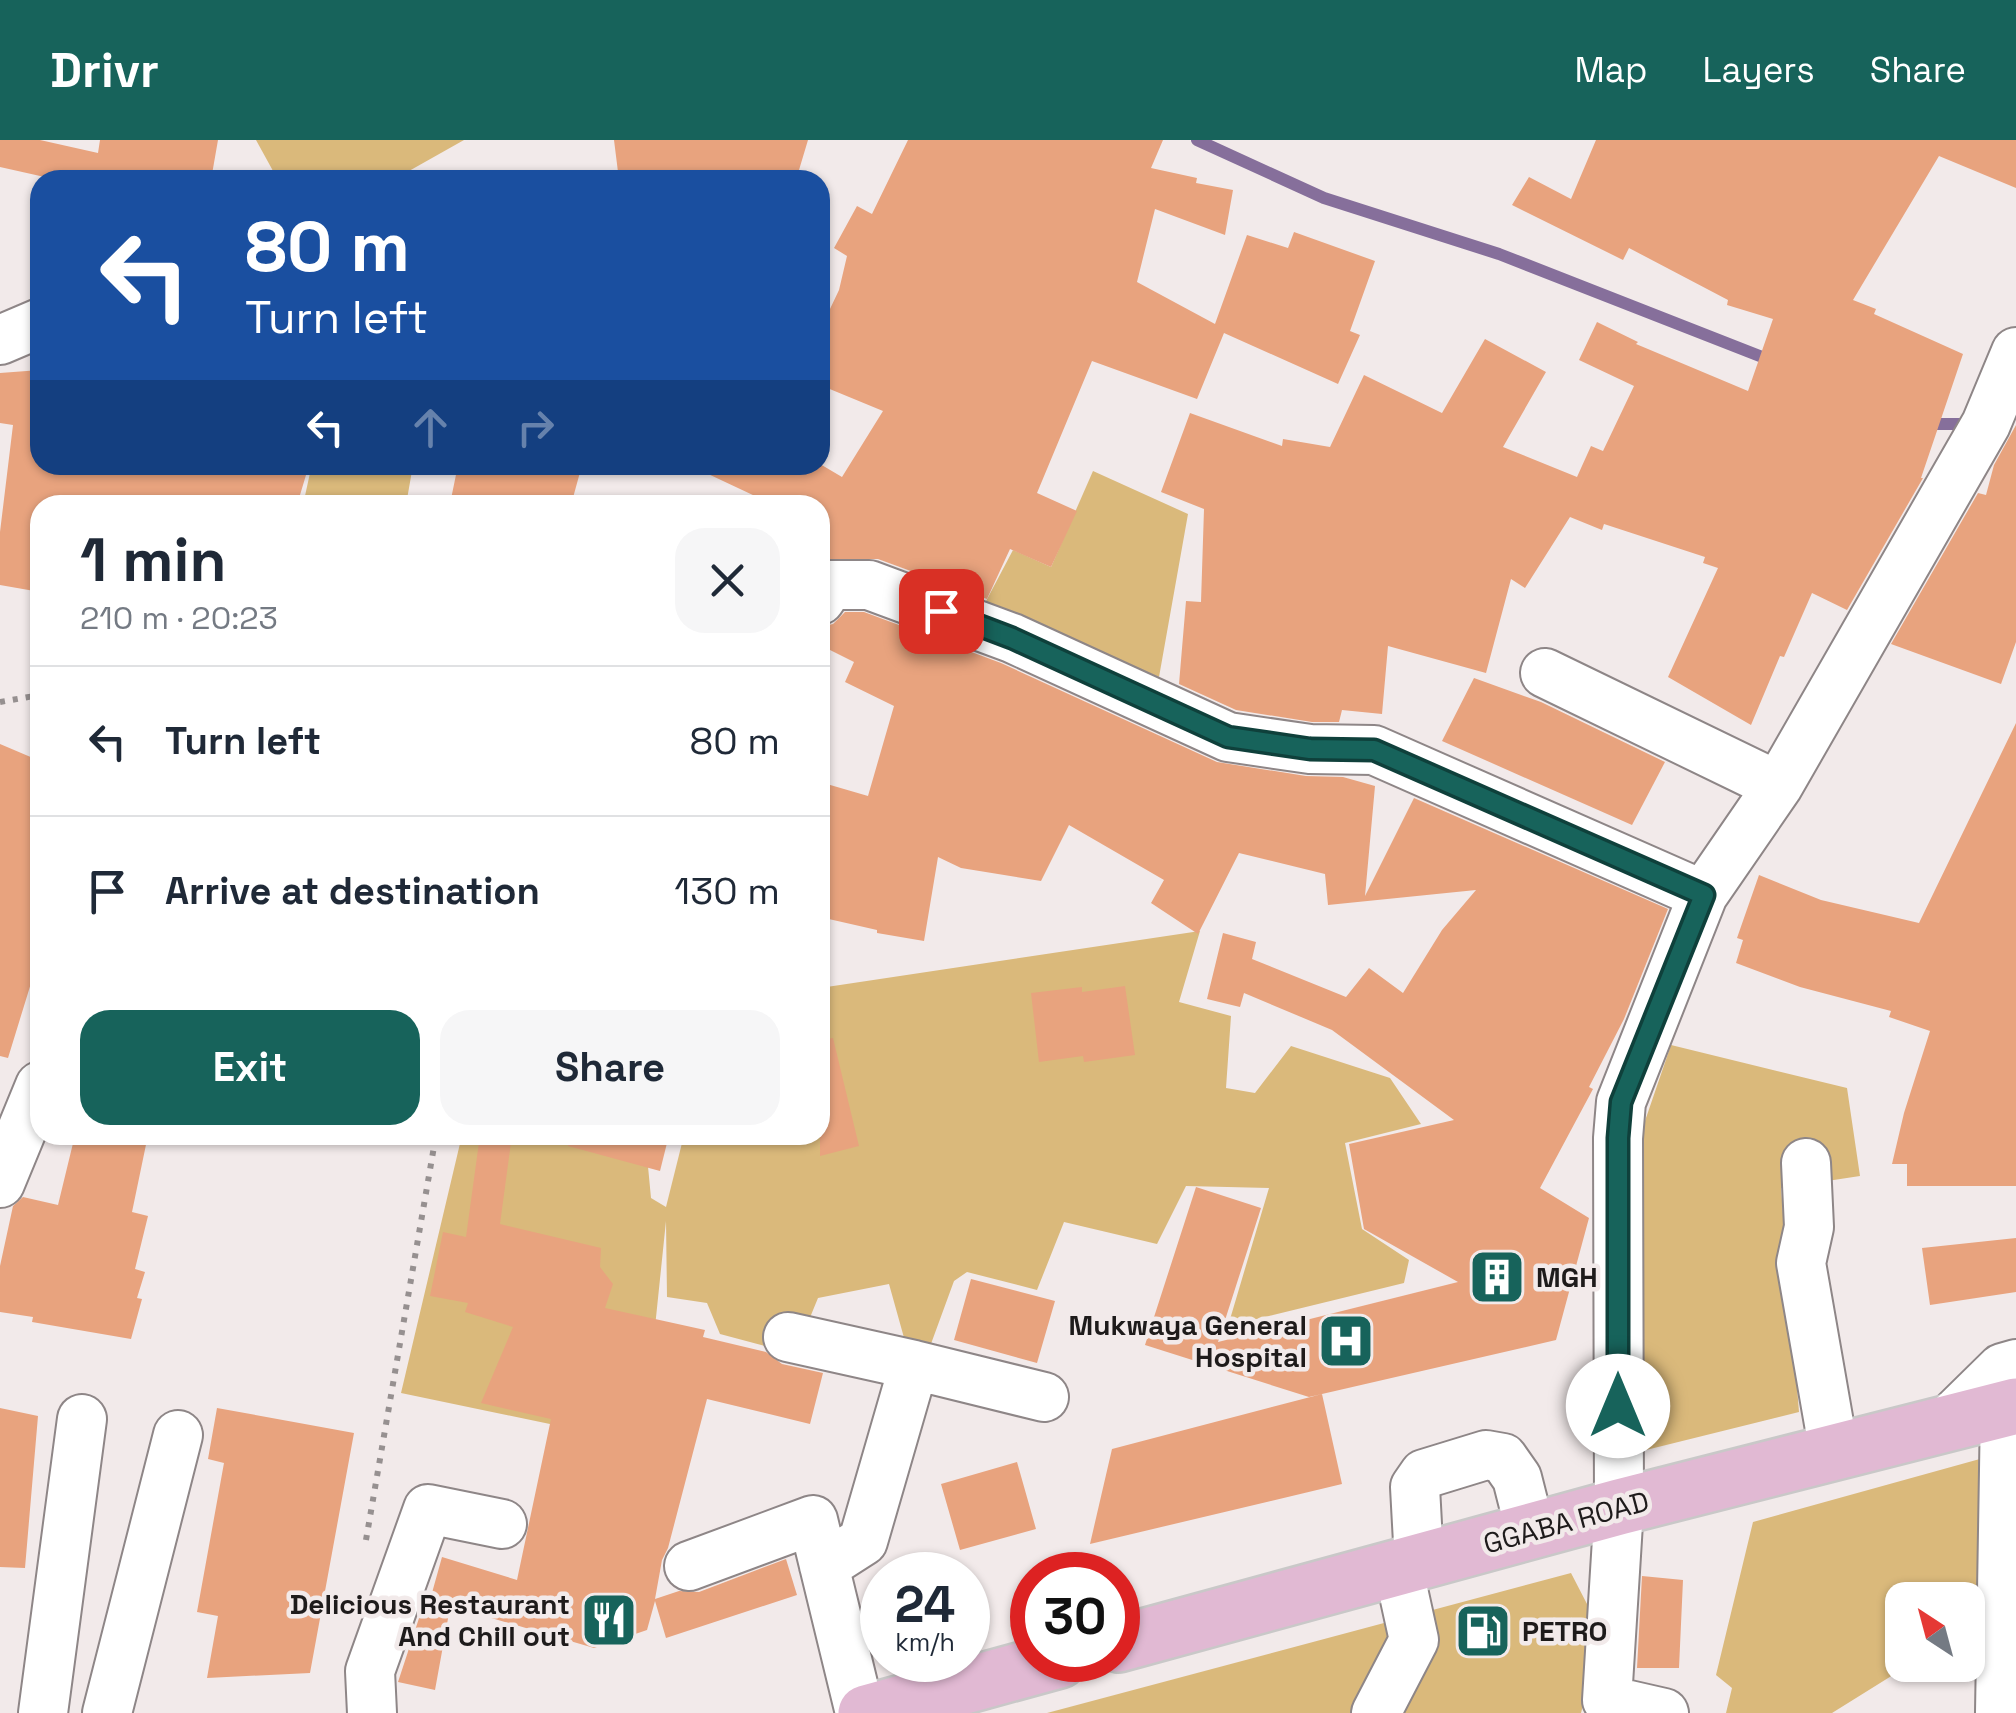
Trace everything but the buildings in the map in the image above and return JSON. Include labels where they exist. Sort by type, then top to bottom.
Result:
[{"type":"main road","name":"GGABA ROAD","points":[[1140,1638],[1946,1422],[2012,1393]]},
{"type":"main road","points":[[863,1713],[1010,1673]]},
{"type":"street","points":[[0,340],[30,327]]},
{"type":"street","points":[[1664,1713],[1607,1700],[1619,1508],[1621,1102],[1704,895],[1778,786],[1986,424],[2016,352]]},
{"type":"street","points":[[830,585],[870,584],[1012,638],[1228,737],[1310,749],[1374,750],[1704,895]]},
{"type":"street","points":[[1546,673],[1778,786]]},
{"type":"street","points":[[0,1182],[30,1110]]},
{"type":"street","points":[[1806,1163],[1809,1227],[1801,1264],[1834,1452]]},
{"type":"street","points":[[788,1337],[1044,1397]]},
{"type":"street","points":[[824,1566],[863,1542],[914,1365]]},
{"type":"street","points":[[2000,1713],[2012,1393]]},
{"type":"street","points":[[43,1713],[82,1419]]},
{"type":"street","points":[[107,1713],[178,1435]]},
{"type":"street","points":[[1376,1713],[1414,1640],[1408,1564],[1419,1479],[1424,1474],[1486,1455],[1503,1458],[1517,1478],[1531,1533]]},
{"type":"street","points":[[372,1713],[370,1671],[428,1510],[502,1524]]},
{"type":"street","points":[[689,1566],[813,1520],[863,1713]]},
{"type":"path","points":[[0,702],[30,698]]},
{"type":"path","points":[[363,1550],[434,1145]]},
{"type":"shaded area","points":[[256,140],[464,140],[411,170],[272,170]]},
{"type":"shaded area","points":[[1093,471],[1188,514],[1159,677],[985,603],[1013,550],[1051,567]]},
{"type":"shaded area","points":[[310,475],[411,475],[408,495],[305,495]]},
{"type":"shaded area","points":[[1200,931],[1179,1002],[1231,1016],[1226,1088],[1255,1093],[1291,1046],[1390,1078],[1421,1124],[1345,1143],[1362,1229],[1409,1260],[1404,1283],[1228,1326],[1269,1188],[1186,1186],[1157,1244],[1064,1222],[1037,1290],[967,1272],[954,1281],[928,1352],[908,1352],[889,1284],[818,1298],[795,1354],[720,1334],[707,1303],[667,1297],[666,1221],[649,1385],[617,1438],[401,1393],[460,1145],[646,1145],[651,1198],[666,1207],[682,1145],[830,1145],[830,986]]},
{"type":"shaded area","points":[[1671,1045],[1847,1088],[1860,1176],[1781,1188],[1799,1412],[1646,1450],[1634,1153]]},
{"type":"shaded area","points":[[1987,1457],[1991,1509],[1981,1582],[1885,1582],[1885,1680],[1832,1713],[1726,1713],[1732,1688],[1716,1675],[1753,1522]]},
{"type":"shaded area","points":[[1571,1573],[1602,1633],[1581,1713],[1047,1713]]},
{"type":"waterway","points":[[1197,140],[1324,198],[1499,254],[1775,362]]},
{"type":"waterway","points":[[1923,421],[1973,424]]},
{"type":"place","name":"MGH","points":[[1497,1277]]},
{"type":"place","name":"Mukwaya General Hospital","points":[[1346,1341]]},
{"type":"place","name":"Delicious Restaurant And Chill out","points":[[609,1620]]},
{"type":"place","name":"PETRO","points":[[1483,1631]]},
{"type":"route","points":[[941,611],[1012,638],[1228,737],[1310,749],[1374,750],[1704,895],[1621,1102],[1618,1406]]}]
